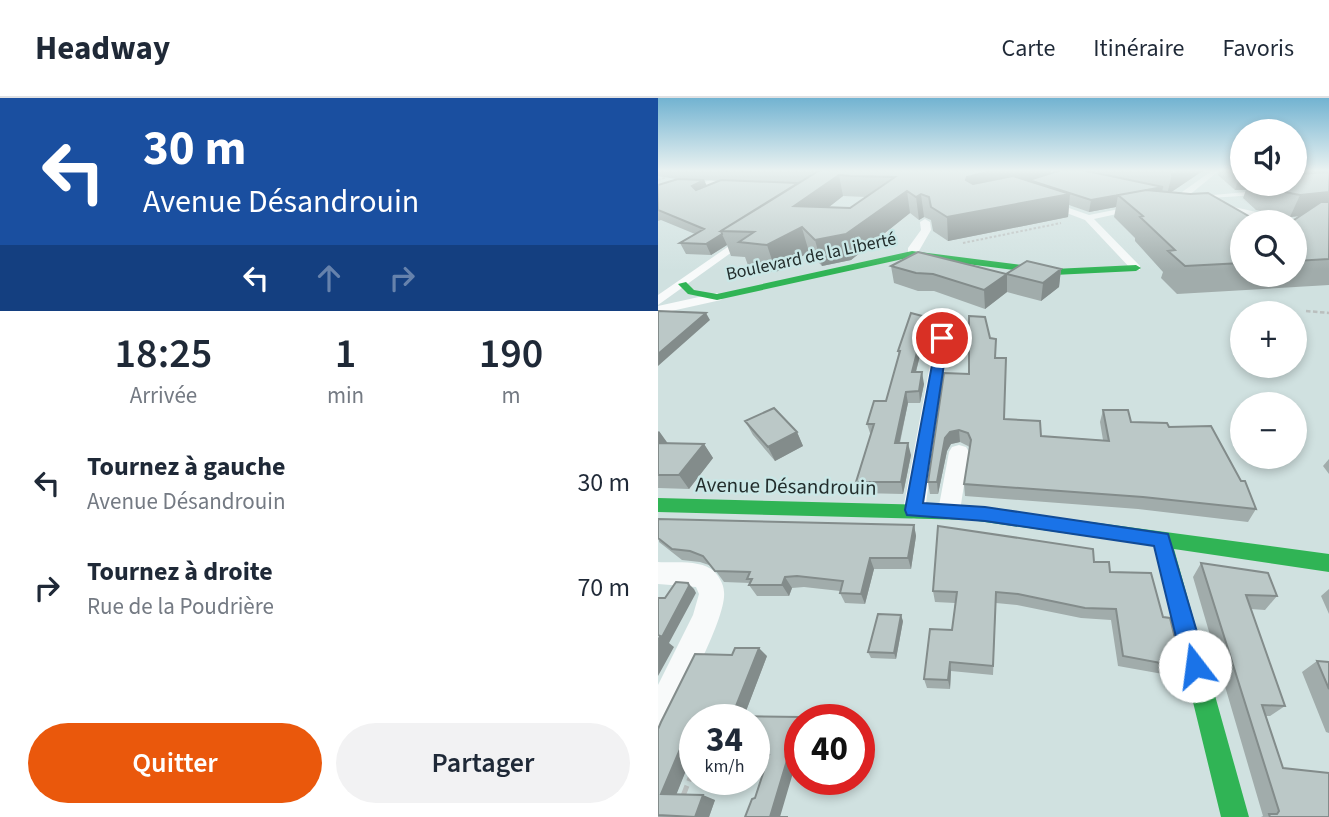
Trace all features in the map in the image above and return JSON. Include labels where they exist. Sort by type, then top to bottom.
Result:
[{"type":"street","points":[[1050,204],[1087,218],[1136,268]]},
{"type":"street","points":[[1087,218],[1153,204]]},
{"type":"street","points":[[1217,204],[1242,210]]},
{"type":"street","points":[[912,254],[913,248],[926,230],[925,222]]},
{"type":"street","points":[[658,301],[761,228]]},
{"type":"street","name":"Boulevard de la Liberté","points":[[658,310],[912,254],[1054,272],[1136,268]]},
{"type":"street","name":"Boulevard de la Liberté","points":[[683,284],[691,292],[718,297]]},
{"type":"street","points":[[914,510],[942,338]]},
{"type":"street","points":[[949,511],[959,452]]},
{"type":"street","name":"Avenue Désandrouin","points":[[660,508],[949,511],[1329,563]]},
{"type":"street","points":[[1162,539],[1235,817]]},
{"type":"street","points":[[658,573],[701,576],[707,580],[713,592],[707,613],[658,716]]},
{"type":"path","points":[[953,245],[1087,218]]},
{"type":"path","points":[[1307,311],[1329,313]]},
{"type":"path","points":[[681,804],[684,795]]},
{"type":"building","points":[[658,204],[765,204],[721,231],[722,234],[706,244],[680,243],[704,229],[658,210]]},
{"type":"building","points":[[766,204],[850,208],[856,204],[889,204],[846,234],[815,240],[802,227],[767,245],[739,242],[754,232],[721,231]]},
{"type":"building","points":[[930,204],[1019,204],[947,217],[931,207]]},
{"type":"building","points":[[1128,204],[1227,204],[1238,210],[1230,210],[1230,264],[1185,266],[1168,251],[1175,250],[1140,217],[1143,216]]},
{"type":"building","points":[[1319,204],[1329,204],[1329,259],[1307,260],[1307,211]]},
{"type":"building","points":[[918,252],[1006,274],[1027,261],[1061,269],[1043,283],[1007,274],[984,290],[933,274],[916,273],[891,266]]},
{"type":"building","points":[[658,311],[706,313],[658,354]]},
{"type":"building","points":[[911,313],[926,317],[912,372],[922,372],[919,391],[906,392],[895,443],[908,443],[901,482],[856,482],[874,424],[867,424],[874,401],[886,401],[898,351]]},
{"type":"building","points":[[969,316],[985,317],[990,338],[996,339],[995,358],[1006,358],[1004,419],[1040,421],[1041,436],[1109,441],[1103,410],[1128,410],[1131,422],[1167,423],[1169,427],[1211,426],[1230,461],[1230,469],[1234,469],[1241,481],[1245,481],[1256,509],[1143,497],[964,484],[971,440],[968,433],[959,430],[950,432],[945,438],[937,482],[928,482],[944,373],[969,374]]},
{"type":"building","points":[[774,408],[797,432],[768,447],[745,421]]},
{"type":"building","points":[[658,443],[704,444],[679,475],[658,475]]},
{"type":"building","points":[[658,519],[914,525],[908,558],[870,558],[861,594],[840,593],[843,581],[797,576],[785,577],[782,585],[749,585],[752,579],[747,579],[750,572],[715,571],[703,556],[672,549],[658,538]]},
{"type":"building","points":[[938,526],[1093,549],[1094,562],[1109,562],[1110,572],[1151,573],[1163,617],[1170,618],[1182,667],[1123,656],[1116,609],[1085,608],[996,592],[993,666],[950,662],[948,680],[924,679],[930,629],[952,630],[957,592],[933,591]]},
{"type":"building","points":[[1201,563],[1268,573],[1277,596],[1246,595],[1285,706],[1262,705],[1283,768],[1329,773],[1329,817],[1270,817],[1269,814],[1277,814],[1279,811]]},
{"type":"building","points":[[676,582],[688,583],[689,586],[662,637],[658,635],[658,598],[665,598]]},
{"type":"building","points":[[878,614],[901,615],[894,653],[868,652]]},
{"type":"building","points":[[735,648],[759,648],[737,704],[679,704],[679,752],[661,794],[703,795],[695,817],[658,815],[658,729],[661,722],[695,654],[732,655]]},
{"type":"building","points":[[1317,661],[1329,662],[1329,689]]},
{"type":"building","points":[[770,717],[784,717],[784,770],[770,817],[745,817],[752,799],[756,795],[770,795]]},
{"type":"traffic: fast","points":[[683,284],[691,292],[717,297],[912,254],[1054,272],[1136,268]]},
{"type":"traffic: fast","points":[[658,505],[971,513],[1329,563]]},
{"type":"traffic: fast","points":[[1162,539],[1235,817]]},
{"type":"route","points":[[942,338],[914,510],[985,514],[1162,539],[1195,666]]}]
